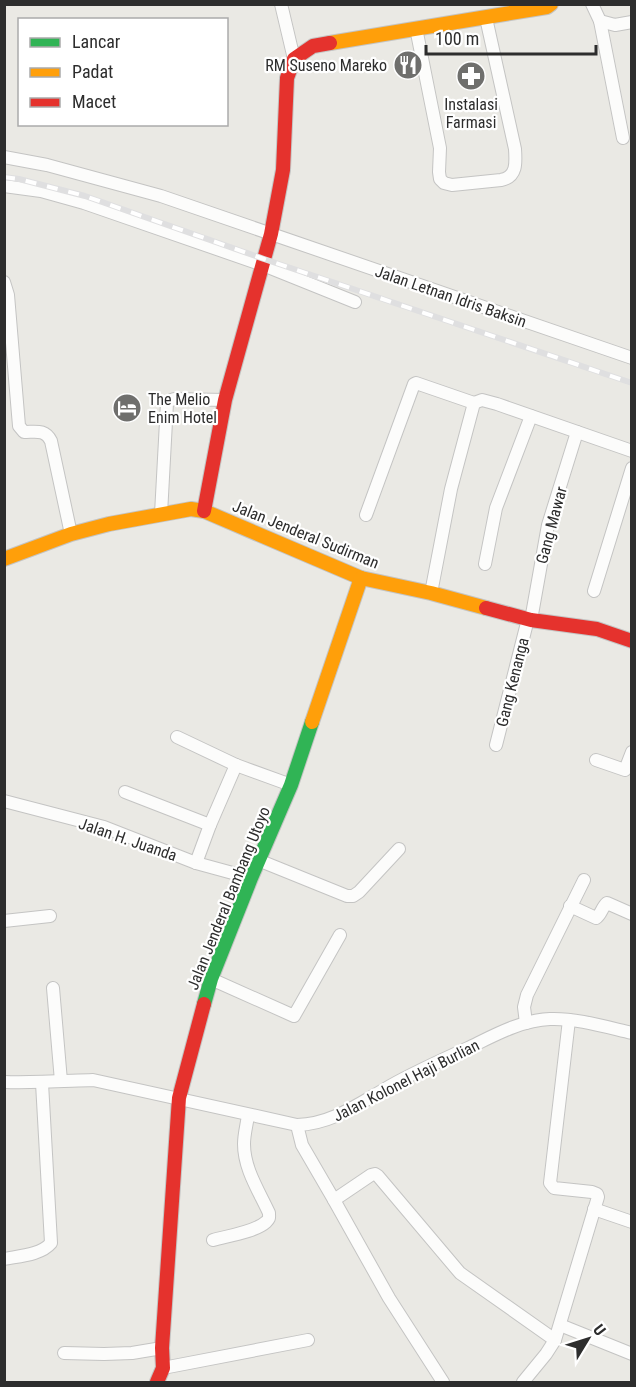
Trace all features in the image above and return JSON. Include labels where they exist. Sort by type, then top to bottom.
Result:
[{"type":"street","points":[[281,4],[294,59]]},
{"type":"street","points":[[204,511],[225,400],[271,234],[283,170],[287,78],[294,59],[312,45],[486,18],[547,7],[552,4]]},
{"type":"street","points":[[592,4],[600,21],[623,138]]},
{"type":"street","points":[[417,28],[440,148],[440,179],[452,185],[507,179],[512,175],[516,162],[515,150],[486,18]]},
{"type":"street","points":[[600,21],[615,25],[632,22]]},
{"type":"street","name":"Jalan Letnan Idris Baksin","points":[[4,157],[47,165],[161,196],[632,358]]},
{"type":"street","points":[[4,186],[41,191],[84,203],[263,265],[355,302]]},
{"type":"street","points":[[4,282],[8,295],[19,426],[24,432],[41,431],[48,435],[51,441],[71,534]]},
{"type":"street","points":[[366,516],[416,383],[474,403],[482,400],[497,404],[632,451]]},
{"type":"street","points":[[161,514],[167,403],[174,399],[225,400]]},
{"type":"street","points":[[431,593],[451,489],[474,403]]},
{"type":"street","points":[[485,564],[496,508],[531,416]]},
{"type":"street","name":"Gang Mawar","points":[[529,620],[548,525],[577,432]]},
{"type":"street","points":[[594,591],[632,468]]},
{"type":"street","name":"Jalan Jenderal Sudirman","points":[[4,559],[71,534],[109,524],[191,509],[204,511],[361,578],[431,593],[529,620],[597,629],[632,641]]},
{"type":"street","name":"Jalan Jenderal Bambang Utoyo","points":[[157,1383],[163,1368],[162,1348],[179,1098],[211,979],[250,878],[291,785],[361,578]]},
{"type":"street","name":"Gang Kenanga","points":[[496,745],[529,620]]},
{"type":"street","points":[[177,737],[236,765],[291,785]]},
{"type":"street","points":[[596,760],[628,774],[632,752]]},
{"type":"street","points":[[196,863],[236,765]]},
{"type":"street","points":[[125,792],[210,825]]},
{"type":"street","name":"Jalan H. Juanda","points":[[4,801],[104,827],[196,863],[250,878]]},
{"type":"street","points":[[258,860],[347,896],[353,896],[399,849]]},
{"type":"street","points":[[526,1023],[524,1008],[527,994],[584,880]]},
{"type":"street","points":[[570,906],[596,918],[607,903],[632,914]]},
{"type":"street","points":[[4,921],[50,916]]},
{"type":"street","points":[[211,979],[294,1016],[340,935]]},
{"type":"street","points":[[53,988],[62,1081]]},
{"type":"street","name":"Jalan Kolonel Haji Burlian","points":[[4,1082],[42,1083],[93,1080],[248,1115],[297,1125],[312,1125],[338,1116],[410,1074],[503,1031],[526,1023],[549,1019],[569,1020],[631,1031]]},
{"type":"street","points":[[523,1383],[555,1340],[598,1197],[594,1192],[554,1188],[550,1183],[569,1020]]},
{"type":"street","points":[[4,1259],[48,1247],[51,1243],[42,1083]]},
{"type":"street","points":[[213,1240],[256,1228],[269,1218],[246,1158],[244,1144],[248,1115]]},
{"type":"street","points":[[297,1125],[302,1145],[389,1298],[444,1383]]},
{"type":"street","points":[[334,1200],[375,1174],[460,1273],[555,1340]]},
{"type":"street","points":[[594,1209],[632,1222]]},
{"type":"street","points":[[560,1325],[632,1354]]},
{"type":"street","points":[[163,1368],[308,1340]]},
{"type":"street","points":[[64,1353],[132,1353],[162,1348]]},
{"type":"railway","points":[[4,177],[85,196],[632,383]]},
{"type":"traffic: fast","points":[[204,1004],[211,979],[251,878],[291,785],[312,722]]},
{"type":"traffic: slow","points":[[330,43],[547,7],[551,4]]},
{"type":"traffic: slow","points":[[4,559],[71,534],[109,524],[191,509],[204,511],[361,578],[486,608]]},
{"type":"traffic: slow","points":[[312,722],[361,578]]},
{"type":"traffic: jam","points":[[204,511],[225,400],[271,234],[283,170],[287,78],[294,59],[313,46],[330,43]]},
{"type":"traffic: jam","points":[[486,608],[531,620],[597,629],[632,641]]},
{"type":"traffic: jam","points":[[157,1382],[163,1368],[162,1348],[179,1098],[204,1004]]},
{"type":"place","name":"RM Suseno Mareko","points":[[408,65]]},
{"type":"place","name":"Instalasi Farmasi","points":[[471,76]]},
{"type":"place","name":"The Melio Enim Hotel","points":[[127,408]]}]
